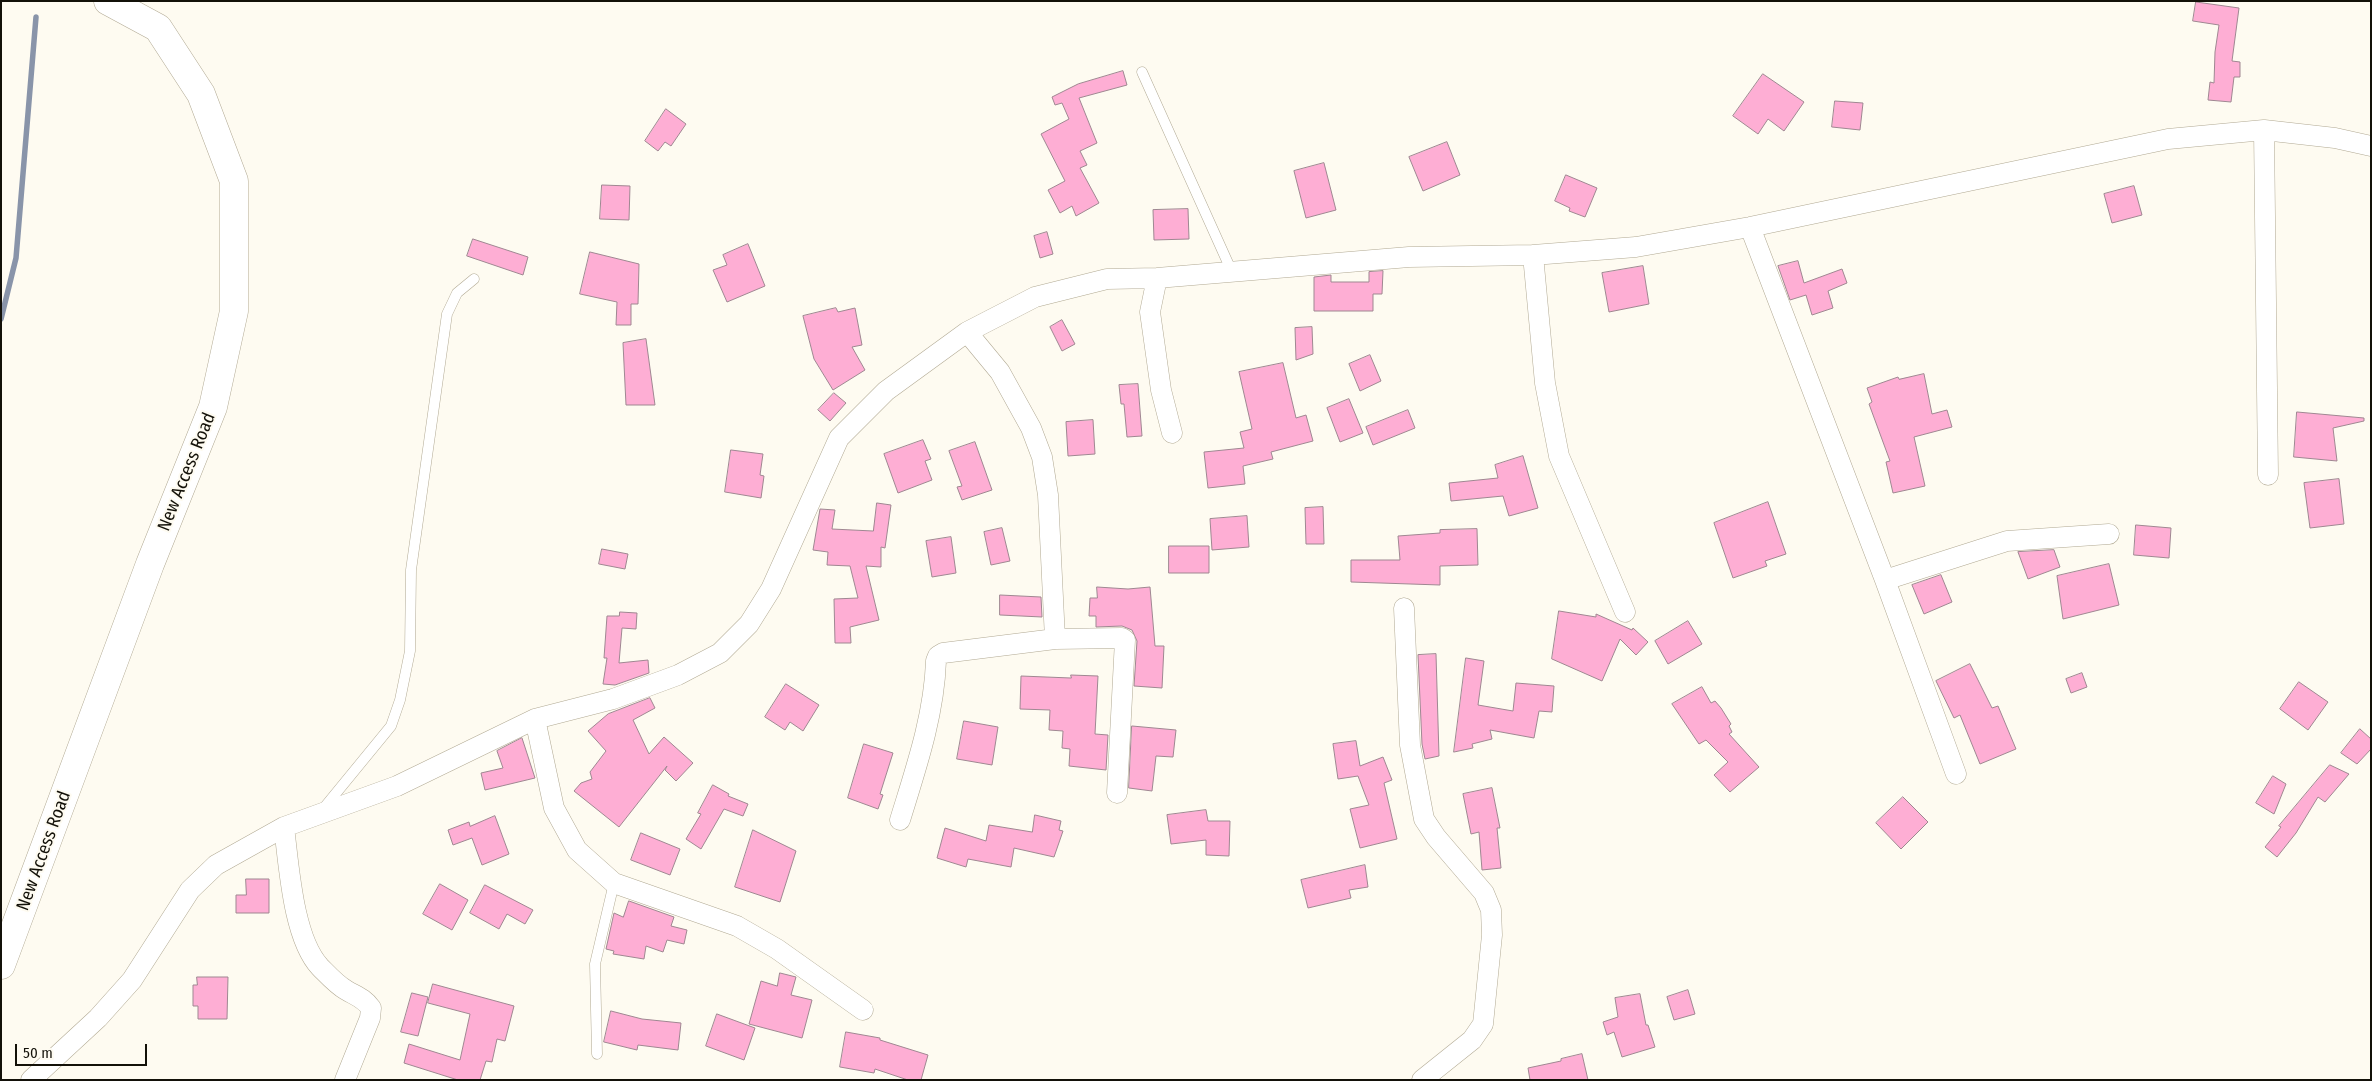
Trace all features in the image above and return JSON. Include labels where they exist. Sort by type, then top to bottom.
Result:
[{"type":"main road","name":"New Access Road","points":[[1,964],[150,564],[213,407],[234,311],[234,181],[201,94],[158,28],[108,1]]},
{"type":"street","points":[[31,1080],[98,1018],[132,980],[190,890],[216,865],[284,827],[397,786],[535,719],[613,699],[669,679],[720,653],[749,624],[771,589],[840,438],[886,392],[967,332],[1035,297],[1107,279],[1157,278],[1408,257],[1533,255],[1636,247],[1750,227],[2166,139],[2264,130],[2334,138],[2371,146]]},
{"type":"street","points":[[2264,130],[2268,475]]},
{"type":"street","points":[[1750,227],[1885,580],[1956,774]]},
{"type":"street","points":[[1533,255],[1545,383],[1560,456],[1625,612]]},
{"type":"street","points":[[1157,278],[1150,312],[1161,390],[1172,433]]},
{"type":"street","points":[[967,332],[1000,372],[1031,428],[1042,457],[1048,496],[1055,639]]},
{"type":"street","points":[[1885,580],[2007,541],[2109,534]]},
{"type":"street","points":[[1404,608],[1410,745],[1424,819],[1436,837],[1484,893],[1491,910],[1492,935],[1484,1024],[1472,1040],[1422,1080]]},
{"type":"street","points":[[900,820],[924,740],[935,693],[936,661],[938,656],[943,653],[1055,639],[1122,638],[1125,640],[1117,793]]},
{"type":"street","points":[[535,719],[554,808],[577,850],[614,884],[737,926],[777,949],[863,1010]]},
{"type":"street","points":[[284,827],[292,892],[305,942],[319,966],[345,990],[364,1000],[371,1008],[370,1018],[345,1080]]},
{"type":"lane","points":[[1142,72],[1232,272]]},
{"type":"lane","points":[[321,812],[392,726],[400,700],[410,651],[411,570],[446,314],[458,293],[474,279]]},
{"type":"lane","points":[[597,1054],[595,964],[614,884]]},
{"type":"building","points":[[2196,2],[2239,8],[2232,61],[2240,62],[2240,77],[2234,77],[2231,102],[2208,100],[2210,82],[2214,83],[2215,52],[2219,25],[2193,21]]},
{"type":"building","points":[[1123,71],[1127,85],[1079,98],[1097,143],[1080,151],[1087,165],[1080,168],[1099,203],[1076,216],[1072,206],[1060,213],[1048,190],[1065,181],[1041,134],[1069,119],[1062,103],[1055,105],[1052,97],[1078,84]]},
{"type":"building","points":[[1763,74],[1804,102],[1784,131],[1768,119],[1758,134],[1733,116]]},
{"type":"building","points":[[1835,101],[1863,103],[1860,130],[1832,127]]},
{"type":"building","points":[[666,109],[686,124],[671,146],[665,142],[658,151],[645,141]]},
{"type":"building","points":[[1447,142],[1460,175],[1423,191],[1409,157]]},
{"type":"building","points":[[1324,163],[1336,210],[1306,218],[1294,171]]},
{"type":"building","points":[[1566,175],[1597,188],[1585,217],[1569,211],[1570,208],[1555,201]]},
{"type":"building","points":[[602,185],[630,186],[629,220],[600,219]]},
{"type":"building","points":[[2134,186],[2142,215],[2112,223],[2104,194]]},
{"type":"building","points":[[1188,209],[1189,239],[1154,240],[1153,210]]},
{"type":"building","points":[[1047,232],[1053,254],[1040,258],[1034,236]]},
{"type":"building","points":[[473,239],[528,257],[523,275],[467,256]]},
{"type":"building","points":[[748,244],[765,286],[727,302],[713,270],[727,265],[723,255]]},
{"type":"building","points":[[590,252],[639,264],[638,304],[631,304],[631,325],[616,325],[617,302],[580,294]]},
{"type":"building","points":[[1798,261],[1804,283],[1842,269],[1847,283],[1828,291],[1833,308],[1812,315],[1806,295],[1790,300],[1778,266]]},
{"type":"building","points":[[1643,266],[1649,304],[1609,312],[1602,273]]},
{"type":"building","points":[[1383,271],[1382,294],[1373,294],[1373,311],[1314,311],[1314,277],[1331,275],[1331,282],[1369,282],[1369,272]]},
{"type":"building","points":[[836,308],[838,312],[855,308],[862,345],[852,347],[865,370],[833,390],[814,359],[803,316]]},
{"type":"building","points":[[1062,320],[1075,344],[1062,351],[1050,327]]},
{"type":"building","points":[[1312,327],[1313,354],[1296,360],[1295,328]]},
{"type":"building","points":[[646,339],[655,405],[626,405],[623,343]]},
{"type":"building","points":[[1370,355],[1381,381],[1360,391],[1349,364]]},
{"type":"building","points":[[1283,363],[1296,418],[1306,415],[1313,441],[1271,452],[1273,459],[1243,466],[1245,484],[1208,488],[1204,452],[1244,448],[1240,432],[1252,429],[1239,372]]},
{"type":"building","points":[[1924,374],[1932,414],[1947,410],[1952,427],[1914,437],[1925,486],[1893,493],[1886,462],[1890,461],[1869,404],[1872,402],[1867,388],[1898,377],[1899,379]]},
{"type":"building","points":[[1138,384],[1142,436],[1127,437],[1124,404],[1121,404],[1119,385]]},
{"type":"building","points":[[834,393],[846,403],[830,421],[818,410]]},
{"type":"building","points":[[1349,399],[1363,433],[1340,442],[1327,408]]},
{"type":"building","points":[[1408,410],[1415,428],[1373,445],[1366,427]]},
{"type":"building","points":[[2297,412],[2364,418],[2364,421],[2333,428],[2337,461],[2294,457]]},
{"type":"building","points":[[1093,420],[1095,454],[1068,456],[1066,422]]},
{"type":"building","points":[[923,440],[931,459],[925,461],[932,480],[898,493],[884,454]]},
{"type":"building","points":[[975,442],[992,490],[962,500],[957,487],[962,486],[949,451]]},
{"type":"building","points":[[731,450],[763,454],[760,475],[764,476],[761,498],[725,492]]},
{"type":"building","points":[[1523,456],[1538,508],[1509,516],[1503,496],[1451,501],[1449,483],[1498,478],[1495,465]]},
{"type":"building","points":[[2339,479],[2344,524],[2310,528],[2304,483]]},
{"type":"building","points":[[1768,502],[1786,554],[1765,561],[1767,566],[1733,578],[1714,523]]},
{"type":"building","points":[[877,503],[891,505],[885,548],[881,547],[881,567],[866,566],[879,620],[850,627],[851,643],[835,643],[834,599],[858,598],[850,566],[827,565],[828,552],[813,550],[820,509],[835,510],[832,529],[873,531]]},
{"type":"building","points":[[1323,507],[1324,544],[1306,544],[1305,508]]},
{"type":"building","points":[[1247,516],[1249,547],[1212,550],[1210,519]]},
{"type":"building","points":[[2136,525],[2171,528],[2169,558],[2134,555]]},
{"type":"building","points":[[1002,528],[1010,561],[991,565],[984,532]]},
{"type":"building","points":[[1477,529],[1478,565],[1440,566],[1440,585],[1351,582],[1351,560],[1400,560],[1398,536],[1440,533],[1440,530]]},
{"type":"building","points":[[951,537],[956,573],[932,577],[926,541]]},
{"type":"building","points":[[1169,546],[1209,546],[1209,573],[1169,573]]},
{"type":"building","points":[[602,549],[628,554],[625,569],[599,564]]},
{"type":"building","points":[[2054,550],[2060,567],[2028,579],[2018,552]]},
{"type":"building","points":[[2109,564],[2119,605],[2063,619],[2057,576]]},
{"type":"building","points":[[1941,575],[1952,602],[1924,614],[1912,585]]},
{"type":"building","points":[[1097,587],[1128,589],[1150,587],[1155,646],[1164,646],[1162,688],[1134,686],[1137,641],[1132,630],[1122,626],[1096,627],[1096,616],[1089,616],[1090,598],[1097,598]]},
{"type":"building","points":[[1000,595],[1041,597],[1042,617],[1000,615]]},
{"type":"building","points":[[1559,611],[1596,617],[1596,614],[1632,630],[1633,628],[1648,642],[1636,655],[1620,639],[1602,681],[1552,659]]},
{"type":"building","points":[[620,612],[637,613],[636,629],[622,628],[619,663],[648,660],[649,673],[615,685],[603,684],[607,658],[604,658],[607,616],[619,616]]},
{"type":"building","points":[[1688,621],[1702,644],[1668,664],[1655,641]]},
{"type":"building","points":[[1436,654],[1439,756],[1425,759],[1422,744],[1418,655]]},
{"type":"building","points":[[1466,658],[1484,661],[1478,705],[1513,711],[1516,683],[1554,686],[1552,712],[1539,711],[1534,738],[1490,730],[1492,739],[1472,744],[1473,748],[1454,752]]},
{"type":"building","points":[[1970,664],[1992,708],[1998,706],[2016,749],[1980,764],[1960,715],[1954,718],[1936,681]]},
{"type":"building","points":[[2082,673],[2087,687],[2071,693],[2066,679]]},
{"type":"building","points":[[1071,675],[1098,676],[1095,734],[1108,735],[1106,770],[1069,766],[1070,749],[1062,748],[1063,731],[1049,730],[1050,710],[1020,709],[1021,676],[1071,678]]},
{"type":"building","points":[[2299,682],[2328,702],[2308,730],[2280,709]]},
{"type":"building","points":[[786,684],[819,705],[803,731],[790,722],[785,730],[765,717]]},
{"type":"building","points":[[1702,687],[1711,703],[1715,701],[1731,724],[1729,726],[1732,732],[1729,734],[1759,767],[1730,792],[1714,775],[1728,762],[1706,740],[1699,744],[1672,704]]},
{"type":"building","points":[[650,698],[655,708],[633,720],[649,754],[664,737],[693,763],[676,781],[665,770],[667,766],[619,827],[574,791],[581,783],[592,779],[590,772],[606,751],[588,731],[608,714]]},
{"type":"building","points":[[964,721],[998,727],[992,765],[957,759]]},
{"type":"building","points":[[1132,726],[1176,730],[1173,757],[1156,756],[1152,791],[1129,788]]},
{"type":"building","points":[[2360,729],[2371,739],[2371,749],[2357,764],[2341,753]]},
{"type":"building","points":[[522,738],[535,778],[485,790],[481,773],[503,768],[497,751]]},
{"type":"building","points":[[1356,741],[1360,766],[1383,757],[1392,780],[1384,783],[1397,839],[1360,848],[1350,809],[1369,805],[1358,776],[1338,779],[1333,744]]},
{"type":"building","points":[[864,744],[893,753],[880,794],[883,795],[878,809],[848,798]]},
{"type":"building","points":[[2330,765],[2349,774],[2325,802],[2318,797],[2296,833],[2277,857],[2265,847],[2281,827],[2279,826]]},
{"type":"building","points":[[2273,776],[2286,784],[2274,814],[2256,803]]},
{"type":"building","points":[[713,785],[729,794],[728,796],[748,804],[743,816],[724,809],[701,849],[686,839],[701,814],[698,813]]},
{"type":"building","points":[[1492,788],[1500,828],[1497,828],[1501,868],[1482,870],[1479,832],[1471,834],[1463,794]]},
{"type":"building","points":[[1903,797],[1928,822],[1901,849],[1876,823]]},
{"type":"building","points":[[1206,810],[1208,821],[1230,821],[1229,856],[1206,855],[1206,840],[1171,844],[1167,815]]},
{"type":"building","points":[[1035,815],[1061,821],[1059,830],[1063,831],[1054,857],[1014,848],[1011,867],[968,859],[966,867],[937,858],[945,828],[986,841],[989,825],[1032,832]]},
{"type":"building","points":[[495,816],[509,854],[482,865],[472,838],[453,845],[448,830],[469,822],[470,826]]},
{"type":"building","points":[[753,830],[796,851],[780,902],[735,887]]},
{"type":"building","points":[[641,833],[680,849],[670,875],[631,860]]},
{"type":"building","points":[[1365,865],[1368,887],[1349,890],[1351,898],[1308,908],[1301,880]]},
{"type":"building","points":[[246,879],[269,879],[269,913],[236,913],[236,895],[246,895]]},
{"type":"building","points":[[440,884],[468,900],[452,930],[423,914]]},
{"type":"building","points":[[485,885],[533,910],[525,924],[507,914],[499,929],[470,913]]},
{"type":"building","points":[[629,901],[674,917],[671,926],[687,930],[684,944],[667,940],[663,952],[646,946],[644,959],[613,954],[614,951],[606,949],[614,913],[623,917]]},
{"type":"building","points":[[780,973],[796,977],[791,995],[812,1000],[802,1038],[749,1024],[761,981],[777,986]]},
{"type":"building","points":[[197,977],[228,977],[227,1019],[198,1019],[198,1006],[193,1006],[193,985],[197,985]]},
{"type":"building","points":[[433,984],[514,1006],[505,1041],[497,1039],[492,1062],[486,1061],[480,1080],[458,1080],[404,1063],[409,1044],[460,1060],[470,1014],[428,1003]]},
{"type":"building","points":[[1688,990],[1695,1014],[1674,1020],[1667,997]]},
{"type":"building","points":[[412,993],[428,997],[418,1036],[401,1032]]},
{"type":"building","points":[[1640,994],[1646,1025],[1648,1025],[1655,1047],[1622,1057],[1614,1032],[1607,1035],[1603,1022],[1618,1017],[1615,998]]},
{"type":"building","points":[[611,1011],[642,1019],[681,1023],[678,1050],[638,1045],[637,1050],[604,1042]]},
{"type":"building","points":[[717,1014],[755,1028],[744,1060],[706,1046]]},
{"type":"building","points":[[846,1032],[880,1038],[880,1040],[928,1055],[921,1080],[908,1080],[875,1069],[874,1073],[840,1067]]},
{"type":"building","points":[[1582,1054],[1588,1080],[1530,1080],[1528,1068],[1561,1061],[1561,1059]]},
{"type":"waterway","points":[[1,319],[16,258],[36,17]]}]
